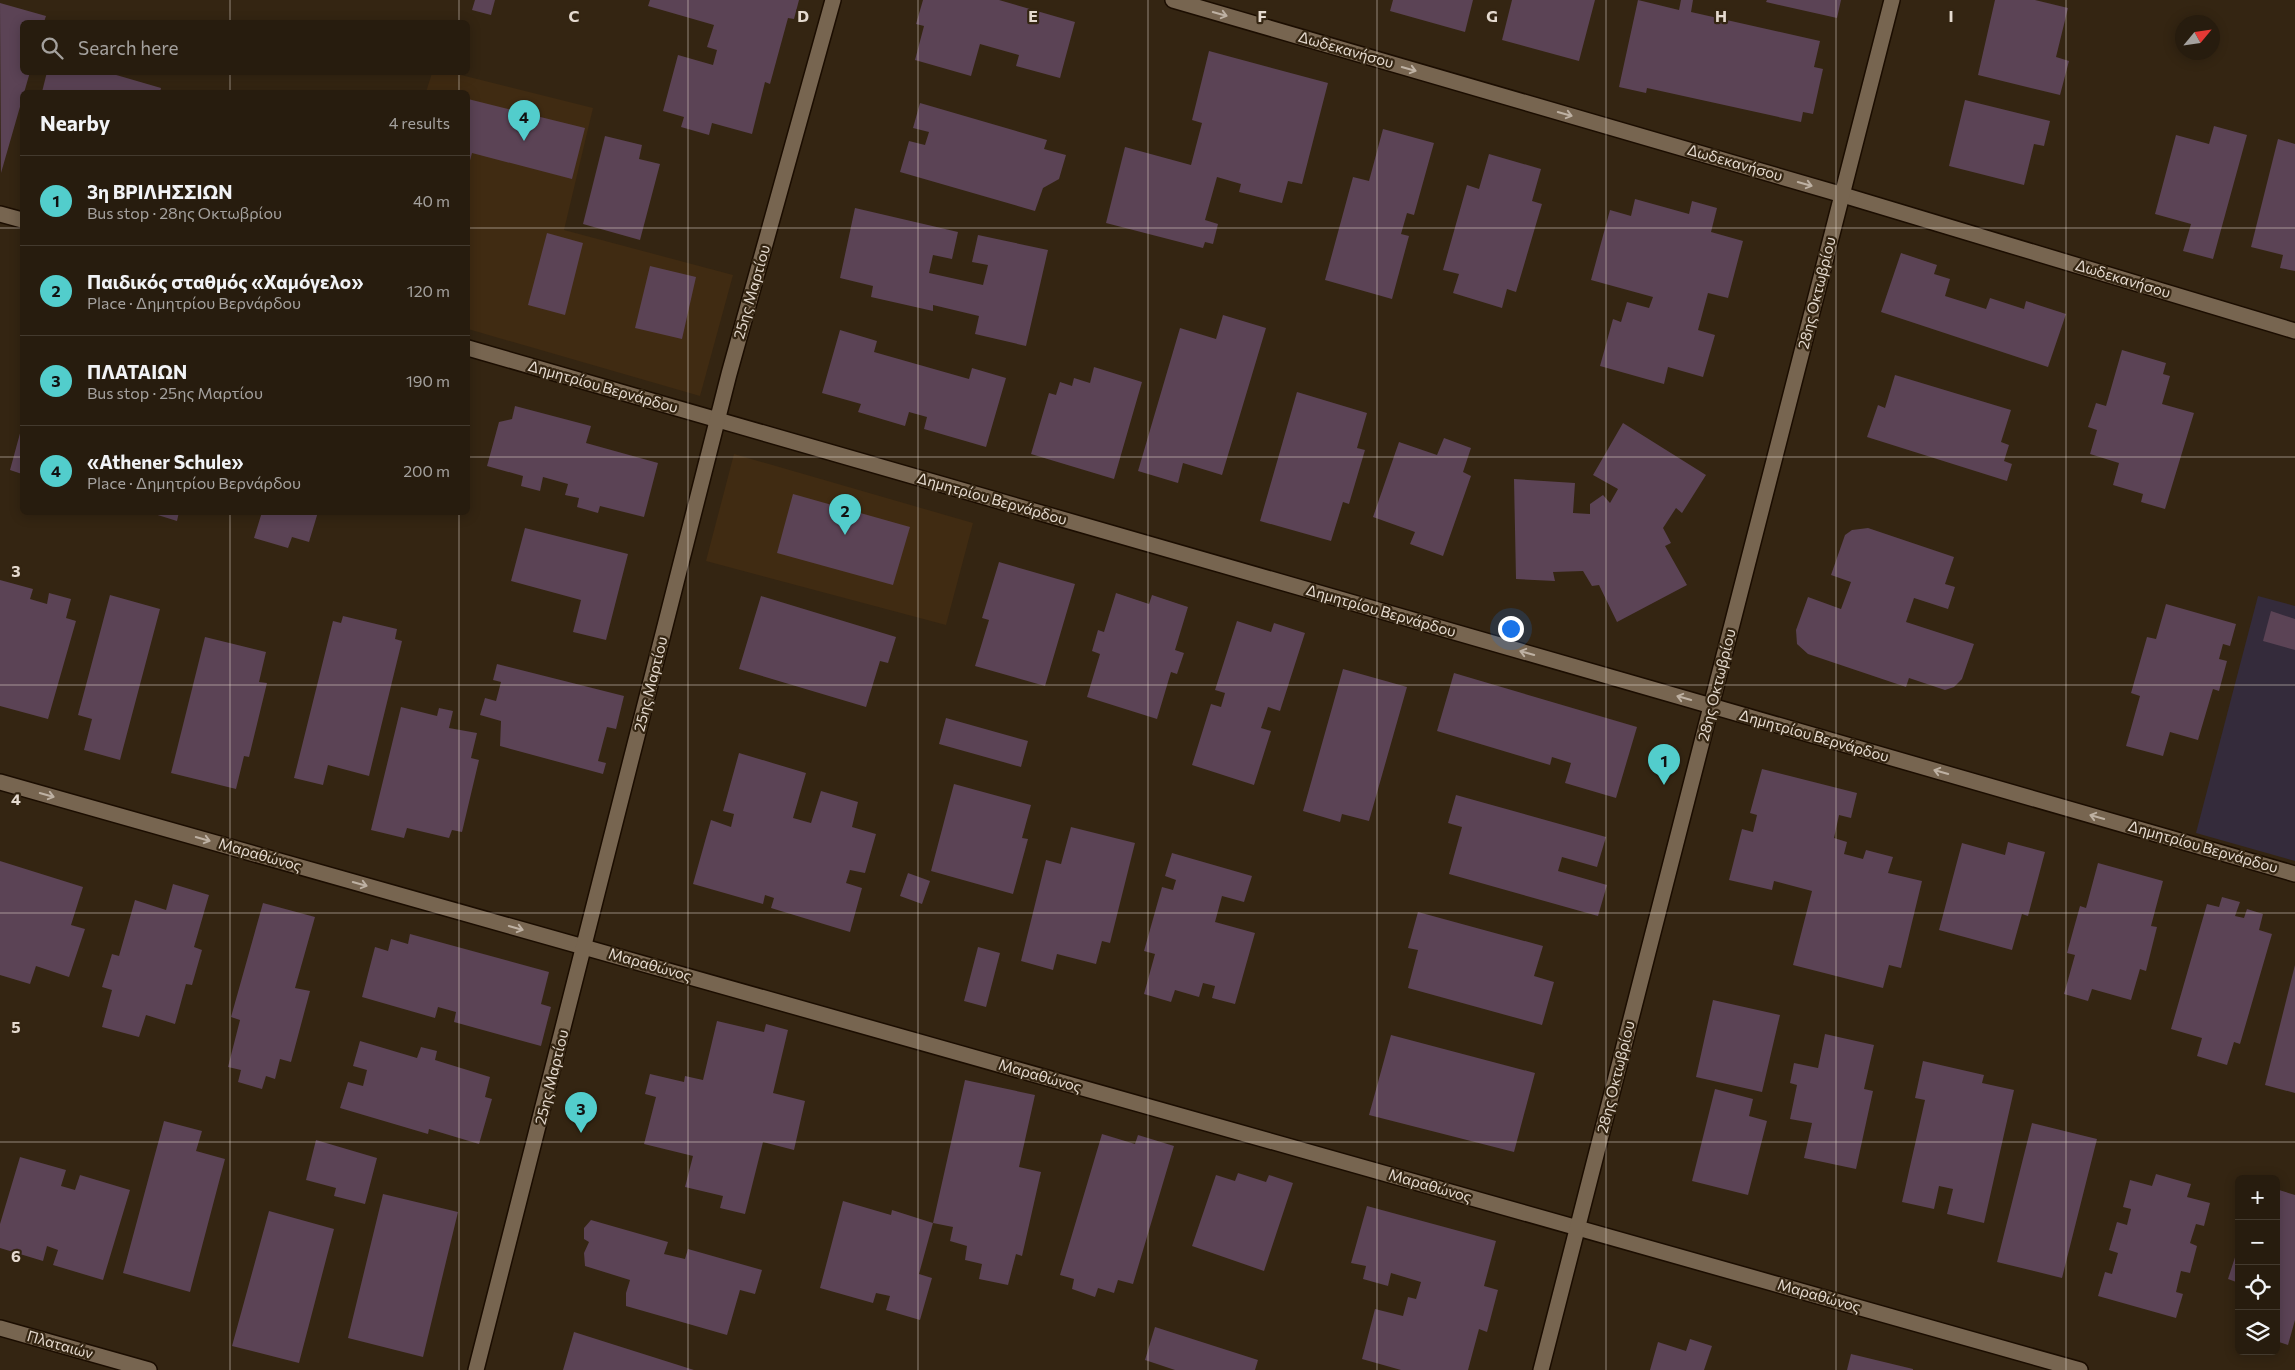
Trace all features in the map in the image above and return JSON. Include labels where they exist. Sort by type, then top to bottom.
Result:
[{"type":"street","name":"25ης Μαρτίου","points":[[476,1370],[585,947],[717,420],[833,0]]},
{"type":"street","name":"Δωδεκανήσου","points":[[1173,0],[1842,195],[2295,331]]},
{"type":"street","name":"28ης Οκτωβρίου","points":[[1540,1370],[1892,0]]},
{"type":"street","points":[[0,214],[20,219]]},
{"type":"street","name":"Δημητρίου Βερνάρδου","points":[[470,349],[2295,874]]},
{"type":"street","name":"Μαραθώνος","points":[[0,782],[2080,1370]]},
{"type":"street","name":"Πλαταιών","points":[[0,1328],[149,1370]]},
{"type":"shaded area","points":[[431,75],[461,75],[593,108],[564,230],[733,275],[700,396],[470,330],[470,90],[427,90]]},
{"type":"shaded area","points":[[734,454],[973,523],[946,625],[706,561]]},
{"type":"shaded area","points":[[2258,596],[2295,606],[2295,861],[2196,833]]},
{"type":"building","points":[[475,0],[495,0],[491,15],[472,10]]},
{"type":"building","points":[[650,0],[799,0],[794,19],[788,18],[770,84],[765,82],[752,134],[712,123],[709,135],[681,127],[684,117],[663,111],[678,55],[713,65],[717,50],[707,47],[714,25],[648,6]]},
{"type":"building","points":[[923,0],[999,0],[1075,22],[1060,78],[1016,66],[1019,55],[980,44],[971,76],[915,60],[924,26],[916,24]]},
{"type":"building","points":[[1393,0],[1473,0],[1465,32],[1390,11]]},
{"type":"building","points":[[1512,0],[1595,0],[1579,61],[1502,40]]},
{"type":"building","points":[[1638,0],[1679,10],[1681,0],[1693,0],[1691,12],[1820,41],[1814,67],[1823,69],[1813,114],[1803,112],[1801,122],[1647,88],[1646,93],[1619,87]]},
{"type":"building","points":[[1767,0],[1841,0],[1837,18],[1766,2]]},
{"type":"building","points":[[1995,0],[2035,0],[2068,8],[2056,57],[2069,61],[2060,95],[1978,75]]},
{"type":"building","points":[[0,3],[46,16],[45,20],[20,20],[20,75],[29,75],[25,90],[20,90],[20,107],[1,173]]},
{"type":"building","points":[[1209,51],[1328,83],[1302,184],[1288,181],[1282,203],[1239,192],[1241,184],[1217,177],[1205,220],[1218,224],[1213,244],[1205,242],[1203,248],[1106,223],[1125,147],[1191,165],[1202,123],[1192,120]]},
{"type":"building","points":[[46,75],[116,75],[161,88],[160,90],[42,90]]},
{"type":"building","points":[[470,99],[585,128],[572,179],[472,153],[470,160]]},
{"type":"building","points":[[1965,100],[2050,121],[2044,146],[2034,144],[2024,185],[1949,166]]},
{"type":"building","points":[[920,103],[1047,140],[1044,149],[1066,155],[1059,179],[1043,188],[1035,211],[900,172],[909,141],[925,145],[929,132],[913,128]]},
{"type":"building","points":[[2214,126],[2247,135],[2213,259],[2183,251],[2191,224],[2155,214],[2176,135],[2209,144]]},
{"type":"building","points":[[1383,129],[1434,143],[1414,215],[1407,213],[1401,234],[1409,236],[1392,299],[1325,280],[1353,177],[1369,181]]},
{"type":"building","points":[[605,136],[642,145],[639,159],[660,164],[640,240],[583,224]]},
{"type":"building","points":[[2278,139],[2295,144],[2295,271],[2280,268],[2283,255],[2251,247]]},
{"type":"building","points":[[1489,154],[1541,169],[1532,201],[1542,204],[1516,292],[1507,289],[1502,308],[1453,293],[1459,274],[1443,270],[1467,185],[1479,189]]},
{"type":"building","points":[[1635,199],[1689,214],[1692,201],[1717,208],[1711,232],[1743,241],[1728,298],[1708,293],[1698,330],[1715,335],[1703,377],[1668,367],[1664,384],[1600,366],[1613,319],[1621,322],[1627,302],[1649,308],[1653,297],[1591,280],[1610,210],[1631,216]]},
{"type":"building","points":[[855,208],[958,232],[952,259],[933,255],[929,273],[983,285],[988,265],[972,262],[978,235],[1048,250],[1026,346],[975,334],[979,316],[933,305],[933,311],[871,297],[873,286],[840,278]]},
{"type":"building","points":[[547,233],[583,243],[565,315],[528,305]]},
{"type":"building","points":[[1901,253],[1937,265],[1934,274],[1950,279],[1945,296],[1986,309],[1990,298],[2024,309],[2026,301],[2066,314],[2048,367],[1881,312]]},
{"type":"building","points":[[650,266],[696,277],[682,339],[635,328]]},
{"type":"building","points":[[1223,315],[1266,328],[1222,475],[1183,463],[1178,483],[1138,471],[1180,328],[1216,339]]},
{"type":"building","points":[[840,330],[877,341],[874,352],[969,379],[972,368],[1006,378],[986,447],[924,429],[927,417],[909,412],[905,426],[858,412],[861,404],[822,393]]},
{"type":"building","points":[[2122,350],[2166,363],[2163,374],[2170,376],[2162,404],[2194,413],[2165,509],[2141,502],[2143,494],[2113,485],[2119,463],[2090,454],[2097,430],[2088,427],[2096,403],[2106,406]]},
{"type":"building","points":[[1094,367],[1142,382],[1114,479],[1031,454],[1049,393],[1056,395],[1060,382],[1072,386],[1074,378],[1090,383]]},
{"type":"building","points":[[1895,375],[2011,410],[2001,442],[2009,445],[2004,461],[2012,464],[2007,481],[1867,437],[1878,405],[1885,408]]},
{"type":"building","points":[[1297,392],[1367,413],[1357,448],[1365,450],[1349,504],[1343,502],[1331,541],[1260,521]]},
{"type":"building","points":[[515,406],[591,426],[586,443],[658,463],[644,517],[600,506],[598,513],[577,507],[579,498],[565,495],[568,484],[543,477],[540,491],[521,486],[523,476],[487,466],[499,422],[512,419]]},
{"type":"building","points":[[1623,423],[1706,475],[1682,513],[1676,508],[1663,528],[1671,543],[1665,546],[1687,585],[1617,622],[1599,585],[1592,586],[1583,571],[1553,572],[1555,581],[1516,579],[1514,479],[1575,483],[1573,513],[1590,514],[1590,504],[1603,495],[1610,503],[1618,489],[1593,475]]},
{"type":"building","points":[[20,433],[20,473],[10,470]]},
{"type":"building","points":[[1444,438],[1471,448],[1463,472],[1471,476],[1443,556],[1410,544],[1415,532],[1373,517],[1399,442],[1437,455]]},
{"type":"building","points":[[793,494],[910,527],[893,585],[777,553]]},
{"type":"building","points":[[158,515],[178,515],[177,521]]},
{"type":"building","points":[[261,515],[317,515],[309,542],[292,537],[288,548],[254,538]]},
{"type":"building","points":[[525,528],[628,554],[606,640],[573,632],[581,600],[511,581]]},
{"type":"building","points":[[1868,528],[1954,557],[1945,584],[1955,587],[1948,609],[1914,598],[1906,622],[1974,644],[1962,679],[1954,687],[1945,690],[1909,678],[1906,687],[1808,654],[1797,644],[1796,630],[1808,597],[1841,609],[1851,582],[1831,575],[1845,535],[1852,530]]},
{"type":"building","points":[[999,562],[1075,584],[1045,686],[975,666],[989,620],[982,618]]},
{"type":"building","points":[[0,580],[33,589],[30,599],[47,604],[49,593],[71,599],[66,618],[76,621],[48,719],[0,706]]},
{"type":"building","points":[[1116,593],[1149,604],[1152,595],[1188,607],[1175,650],[1184,653],[1177,674],[1171,672],[1157,719],[1087,697],[1100,654],[1092,651],[1098,630],[1104,632]]},
{"type":"building","points":[[110,595],[160,609],[120,760],[84,750],[92,719],[78,715]]},
{"type":"building","points":[[761,596],[896,637],[888,663],[880,661],[866,707],[739,669]]},
{"type":"building","points":[[2166,604],[2236,624],[2230,646],[2223,644],[2219,659],[2227,661],[2219,691],[2213,689],[2198,740],[2170,732],[2163,756],[2126,746],[2140,696],[2131,693],[2147,637],[2156,639]]},
{"type":"building","points":[[2271,611],[2295,619],[2295,650],[2263,641]]},
{"type":"building","points":[[343,616],[397,629],[395,639],[402,641],[369,776],[328,765],[323,785],[294,778],[333,621],[341,623]]},
{"type":"building","points":[[1237,621],[1271,632],[1274,623],[1305,633],[1280,711],[1268,707],[1261,728],[1271,731],[1254,785],[1192,765],[1211,704],[1221,707],[1225,693],[1215,690]]},
{"type":"building","points":[[205,637],[266,652],[259,682],[267,683],[249,757],[244,756],[236,789],[171,773]]},
{"type":"building","points":[[497,664],[624,696],[616,729],[607,727],[598,761],[606,763],[603,774],[500,746],[501,721],[480,715],[485,698],[496,701],[501,682],[493,680]]},
{"type":"building","points":[[1343,669],[1407,687],[1369,821],[1342,814],[1340,822],[1303,811]]},
{"type":"building","points":[[1454,673],[1637,727],[1616,798],[1565,783],[1571,763],[1552,757],[1550,765],[1437,731]]},
{"type":"building","points":[[401,707],[437,716],[439,708],[453,711],[449,728],[477,733],[471,758],[479,760],[462,832],[452,830],[449,838],[407,828],[404,838],[371,830]]},
{"type":"building","points":[[946,718],[1028,741],[1021,767],[939,744]]},
{"type":"building","points":[[739,753],[806,773],[793,818],[811,823],[821,791],[858,802],[852,827],[876,834],[865,873],[850,870],[846,883],[862,888],[850,932],[771,908],[774,898],[765,895],[763,904],[693,884],[711,820],[731,827],[734,814],[723,811]]},
{"type":"building","points":[[1762,769],[1857,793],[1851,818],[1839,815],[1834,838],[1847,842],[1844,854],[1863,859],[1866,850],[1893,857],[1888,873],[1922,881],[1901,968],[1889,965],[1883,988],[1793,965],[1812,891],[1774,881],[1772,890],[1729,880],[1742,829],[1753,832],[1757,815],[1750,813]]},
{"type":"building","points":[[954,784],[1031,805],[1022,838],[1028,839],[1013,894],[931,871]]},
{"type":"building","points":[[1456,795],[1606,837],[1597,867],[1562,857],[1558,871],[1607,885],[1598,916],[1449,874],[1462,827],[1448,823]]},
{"type":"building","points":[[1071,827],[1135,843],[1110,943],[1102,941],[1096,964],[1057,954],[1053,970],[1021,961],[1046,860],[1061,864]]},
{"type":"building","points":[[2008,842],[2045,852],[2028,916],[2022,914],[2012,950],[1939,930],[1962,843],[2005,855]]},
{"type":"building","points":[[1172,853],[1252,876],[1244,902],[1222,896],[1215,922],[1255,933],[1235,1004],[1212,998],[1215,986],[1203,983],[1199,997],[1175,990],[1171,1002],[1144,994],[1155,954],[1144,951],[1162,887],[1173,890],[1176,880],[1165,876]]},
{"type":"building","points":[[0,861],[83,887],[71,925],[85,929],[69,977],[36,966],[30,984],[0,975]]},
{"type":"building","points":[[2098,863],[2163,881],[2151,926],[2157,927],[2146,971],[2140,969],[2131,1000],[2092,989],[2088,1001],[2064,994],[2075,955],[2067,953],[2080,906],[2086,908]]},
{"type":"building","points":[[908,873],[930,881],[922,904],[900,896]]},
{"type":"building","points":[[173,884],[209,895],[194,947],[202,950],[192,985],[186,984],[175,1024],[146,1015],[139,1037],[102,1027],[112,990],[102,987],[112,954],[119,956],[135,900],[166,910]]},
{"type":"building","points":[[2222,897],[2240,902],[2235,916],[2244,918],[2247,909],[2263,914],[2259,930],[2272,934],[2240,1044],[2234,1042],[2227,1065],[2197,1056],[2202,1038],[2171,1029],[2207,904],[2219,907]]},
{"type":"building","points":[[263,903],[315,917],[295,988],[310,991],[291,1062],[280,1059],[275,1079],[266,1076],[262,1089],[238,1082],[241,1070],[228,1067],[240,1020],[231,1017]]},
{"type":"building","points":[[1418,912],[1543,946],[1534,976],[1554,982],[1542,1025],[1408,988],[1418,950],[1408,948]]},
{"type":"building","points":[[410,934],[549,972],[541,1004],[551,1007],[541,1046],[454,1022],[456,1012],[438,1007],[435,1018],[362,997],[375,947],[388,951],[391,939],[408,944]]},
{"type":"building","points":[[978,947],[1000,953],[986,1007],[964,1001]]},
{"type":"building","points":[[2295,965],[2295,1093],[2265,1085]]},
{"type":"building","points":[[1713,1000],[1780,1015],[1762,1092],[1696,1077]]},
{"type":"building","points":[[717,1021],[764,1032],[766,1024],[788,1030],[773,1093],[805,1101],[794,1150],[763,1142],[745,1214],[720,1208],[723,1196],[685,1187],[693,1156],[644,1144],[656,1097],[645,1094],[650,1074],[684,1082],[685,1076],[703,1080]]},
{"type":"building","points":[[1825,1034],[1874,1045],[1864,1089],[1873,1091],[1856,1169],[1804,1158],[1812,1123],[1790,1119],[1797,1085],[1790,1083],[1794,1063],[1818,1068]]},
{"type":"building","points":[[1391,1035],[1535,1073],[1514,1152],[1369,1115]]},
{"type":"building","points":[[360,1041],[417,1058],[421,1047],[437,1051],[435,1060],[490,1077],[485,1097],[492,1099],[479,1144],[429,1129],[428,1134],[340,1108],[348,1082],[363,1086],[367,1070],[353,1066]]},
{"type":"building","points":[[1923,1061],[1984,1075],[1982,1083],[2014,1090],[1984,1223],[1947,1214],[1953,1189],[1939,1186],[1934,1209],[1902,1202],[1925,1100],[1915,1098]]},
{"type":"building","points":[[965,1080],[1035,1095],[1019,1167],[1041,1172],[1022,1256],[1016,1254],[1008,1285],[979,1279],[982,1264],[965,1260],[967,1246],[950,1241],[953,1227],[933,1223]]},
{"type":"building","points":[[1715,1089],[1753,1099],[1749,1116],[1767,1121],[1748,1195],[1692,1181]]},
{"type":"building","points":[[164,1121],[202,1131],[196,1151],[225,1159],[190,1292],[123,1273]]},
{"type":"building","points":[[2032,1123],[2097,1139],[2062,1278],[1997,1262]]},
{"type":"building","points":[[1102,1134],[1135,1144],[1138,1135],[1174,1146],[1133,1284],[1118,1280],[1114,1293],[1098,1288],[1095,1297],[1072,1289],[1074,1279],[1060,1275]]},
{"type":"building","points":[[316,1140],[377,1158],[365,1204],[334,1196],[336,1188],[306,1180]]},
{"type":"building","points":[[20,1157],[66,1170],[61,1186],[75,1190],[80,1175],[130,1190],[103,1280],[53,1265],[58,1250],[47,1246],[43,1261],[0,1248],[0,1224]]},
{"type":"building","points":[[1238,1173],[1266,1182],[1269,1175],[1293,1183],[1264,1271],[1192,1246],[1216,1175],[1235,1181]]},
{"type":"building","points":[[2156,1174],[2191,1184],[2187,1197],[2210,1203],[2204,1226],[2196,1224],[2190,1243],[2197,1246],[2190,1273],[2181,1271],[2176,1292],[2183,1294],[2176,1318],[2098,1296],[2105,1272],[2112,1274],[2118,1253],[2109,1250],[2117,1222],[2127,1225],[2131,1209],[2123,1207],[2130,1180],[2152,1186]]},
{"type":"building","points":[[2280,1190],[2295,1195],[2295,1320],[2288,1345],[2280,1342]]},
{"type":"building","points":[[383,1194],[458,1212],[423,1357],[348,1338]]},
{"type":"building","points":[[843,1201],[891,1215],[892,1210],[933,1223],[919,1274],[932,1278],[920,1320],[886,1310],[890,1296],[876,1293],[873,1303],[820,1288]]},
{"type":"building","points":[[1367,1206],[1496,1241],[1484,1286],[1498,1290],[1487,1332],[1479,1329],[1468,1370],[1401,1370],[1362,1359],[1375,1309],[1403,1316],[1408,1297],[1416,1299],[1421,1282],[1391,1273],[1388,1286],[1363,1279],[1366,1266],[1351,1263]]},
{"type":"building","points":[[269,1211],[334,1229],[299,1363],[232,1346]]},
{"type":"building","points":[[591,1220],[668,1242],[664,1254],[685,1259],[688,1249],[762,1270],[755,1294],[740,1290],[727,1335],[626,1306],[626,1293],[630,1280],[585,1266],[584,1253],[589,1242],[584,1239],[584,1228]]},
{"type":"building","points":[[2235,1257],[2235,1282],[2228,1279]]},
{"type":"building","points":[[1155,1327],[1258,1360],[1255,1370],[1175,1370],[1145,1360]]},
{"type":"building","points":[[574,1332],[694,1370],[563,1370]]},
{"type":"building","points":[[1690,1339],[1712,1346],[1704,1370],[1650,1370],[1658,1342],[1686,1351]]},
{"type":"building","points":[[1851,1354],[1913,1369],[1913,1370],[1847,1370]]},
{"type":"place","name":"«Athener Schule»","points":[[524,141]]},
{"type":"place","name":"Παιδικός σταθμός «Χαμόγελο»","points":[[845,535]]},
{"type":"place","name":"3η ΒΡΙΛΗΣΣΙΩΝ","points":[[1664,785]]},
{"type":"place","name":"ΠΛΑΤΑΙΩΝ","points":[[581,1133]]}]
